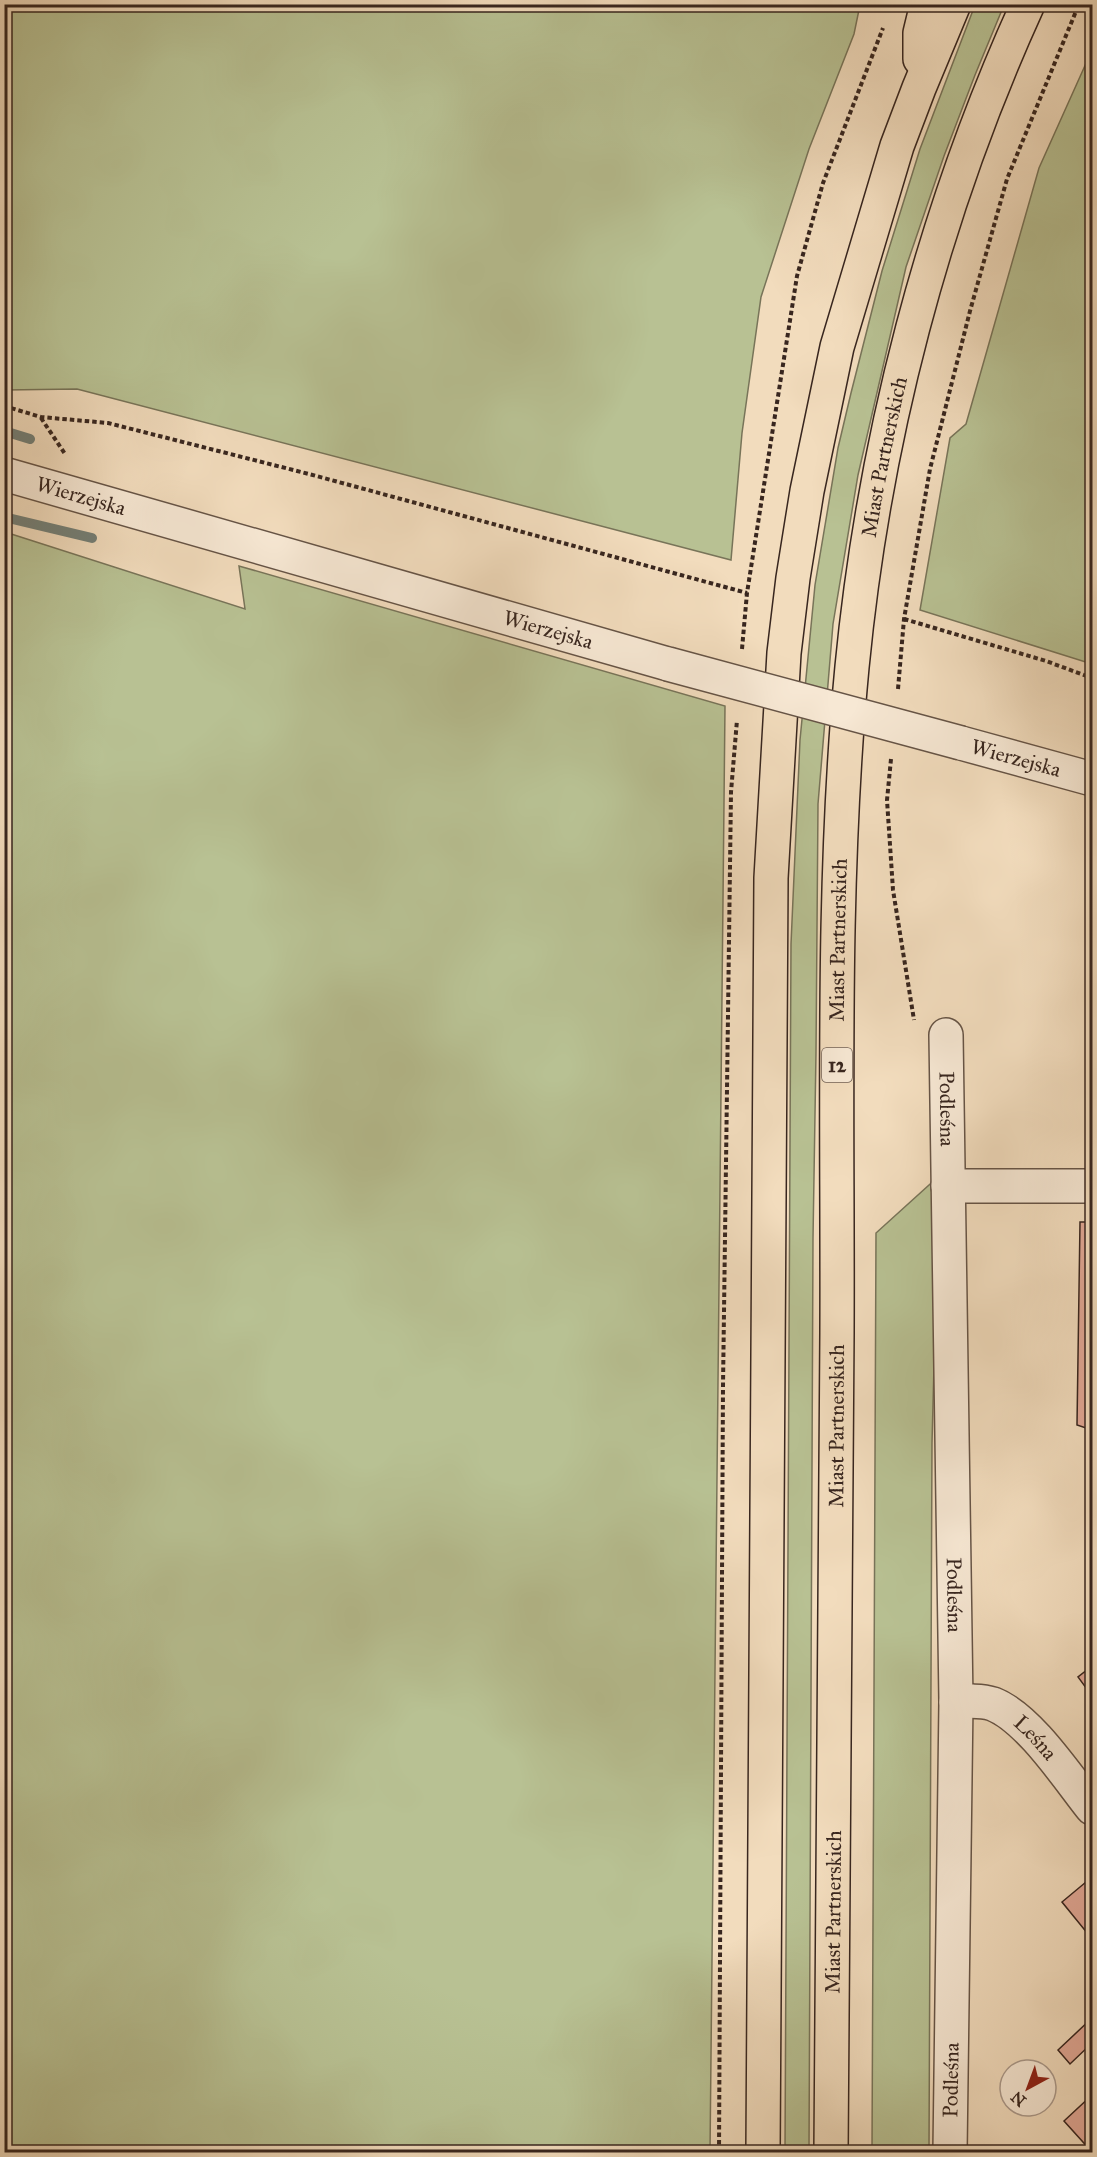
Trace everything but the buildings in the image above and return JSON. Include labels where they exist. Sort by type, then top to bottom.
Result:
[{"type":"main road","points":[[919,88],[920,33],[927,4]]},
{"type":"main road","points":[[763,2152],[771,878],[784,653],[807,491],[837,347],[879,203],[919,88],[954,4]]},
{"type":"main road","name":"Miast Partnerskich","points":[[831,2152],[837,1008],[842,803],[852,668],[876,491],[907,351],[930,266],[960,174],[1028,4]]},
{"type":"street","name":"Wierzejska","points":[[4,474],[668,664],[1092,779]]},
{"type":"street","name":"Podleśna","points":[[946,1035],[956,1702],[950,2152]]},
{"type":"street","points":[[948,1186],[1092,1186]]},
{"type":"street","name":"Leśna","points":[[956,1702],[978,1701],[993,1704],[1007,1712],[1031,1733],[1092,1808]]},
{"type":"path","points":[[897,699],[904,619],[930,469],[988,245],[1007,179],[1079,4]]},
{"type":"path","points":[[742,652],[747,593],[797,276],[823,183],[884,26]]},
{"type":"path","points":[[4,406],[41,417],[108,423],[309,474],[747,593]]},
{"type":"path","points":[[41,417],[67,458]]},
{"type":"path","points":[[904,619],[1047,661],[1092,678]]},
{"type":"path","points":[[719,2152],[723,1362],[731,792],[738,710]]},
{"type":"path","points":[[892,755],[887,800],[893,890],[914,1021],[942,1022],[946,1035]]},
{"type":"green space","points":[[4,5],[860,5],[854,34],[809,149],[761,297],[742,433],[731,560],[77,389],[5,390]]},
{"type":"green space","points":[[975,5],[1004,5],[944,156],[906,267],[858,475],[833,624],[818,804],[813,1239],[809,2152],[785,2152],[791,944],[800,740],[815,585],[838,448],[851,393],[882,271],[920,149]]},
{"type":"green space","points":[[1092,50],[1092,664],[920,610],[950,438],[966,424],[1039,168]]},
{"type":"green space","points":[[5,532],[245,609],[239,566],[725,706],[710,2152],[5,2152]]},
{"type":"green space","points":[[939,1176],[932,1443],[929,2152],[872,2152],[876,1233]]},
{"type":"waterway","points":[[4,431],[30,439]]},
{"type":"waterway","points":[[4,517],[92,538]]}]
